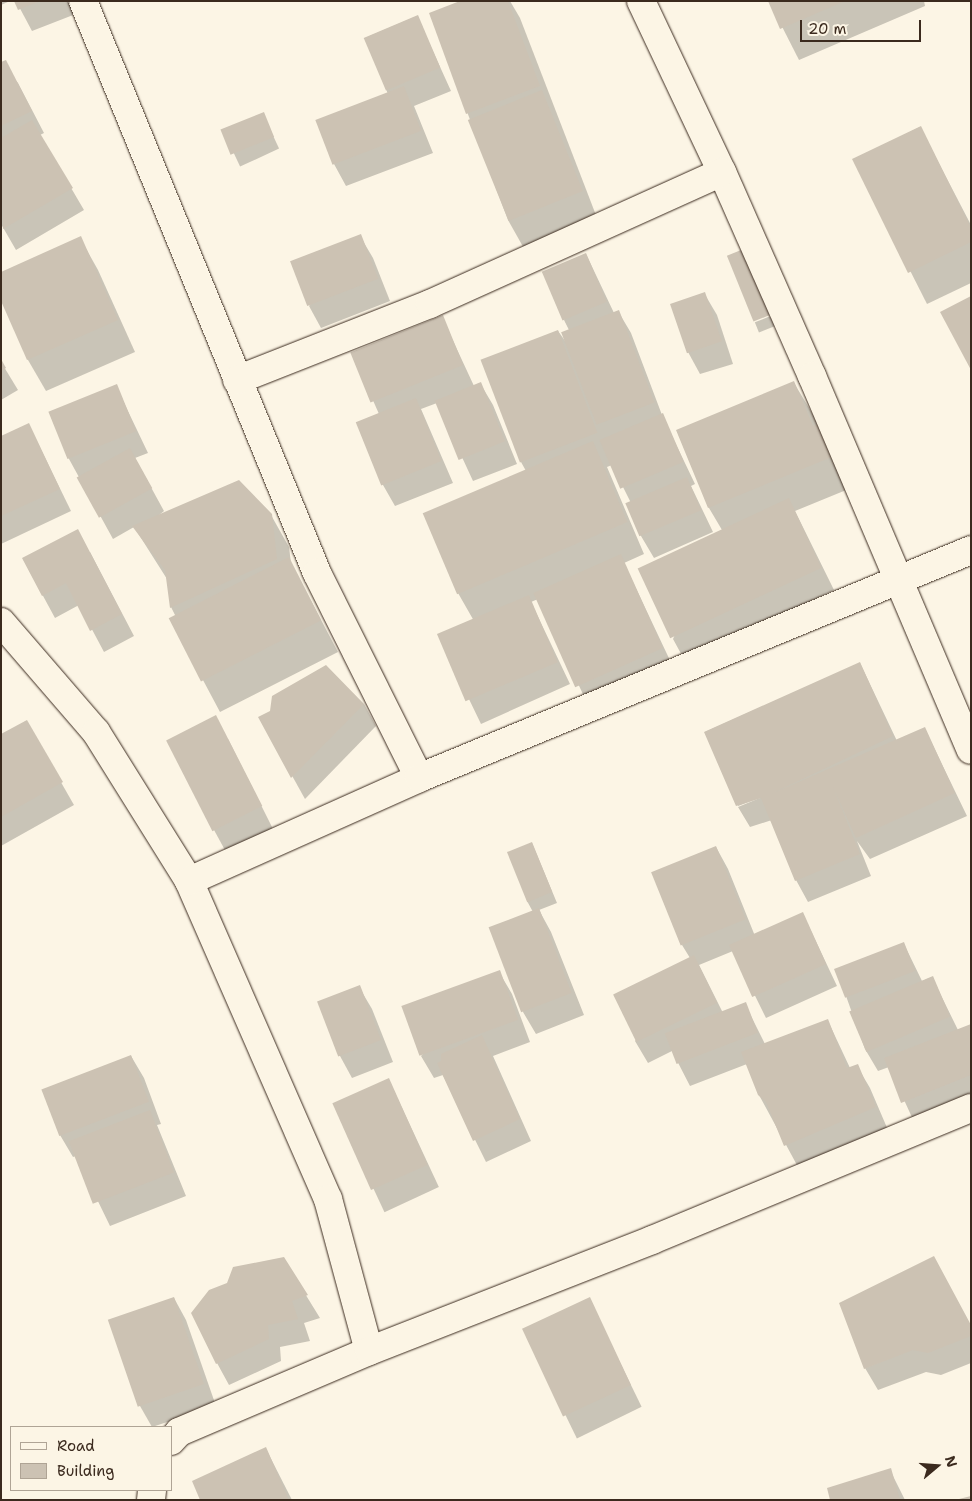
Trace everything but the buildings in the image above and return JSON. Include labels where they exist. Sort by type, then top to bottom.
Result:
[{"type":"street","points":[[83,1],[317,573],[419,778]]},
{"type":"street","points":[[640,1],[722,172],[971,750]]},
{"type":"street","points":[[237,380],[430,304],[722,172]]},
{"type":"street","points":[[189,881],[419,778],[899,582],[971,550]]},
{"type":"street","points":[[1,622],[96,732],[189,881],[328,1200],[369,1351]]},
{"type":"street","points":[[172,1440],[179,1432],[369,1351],[652,1240],[971,1108]]}]
